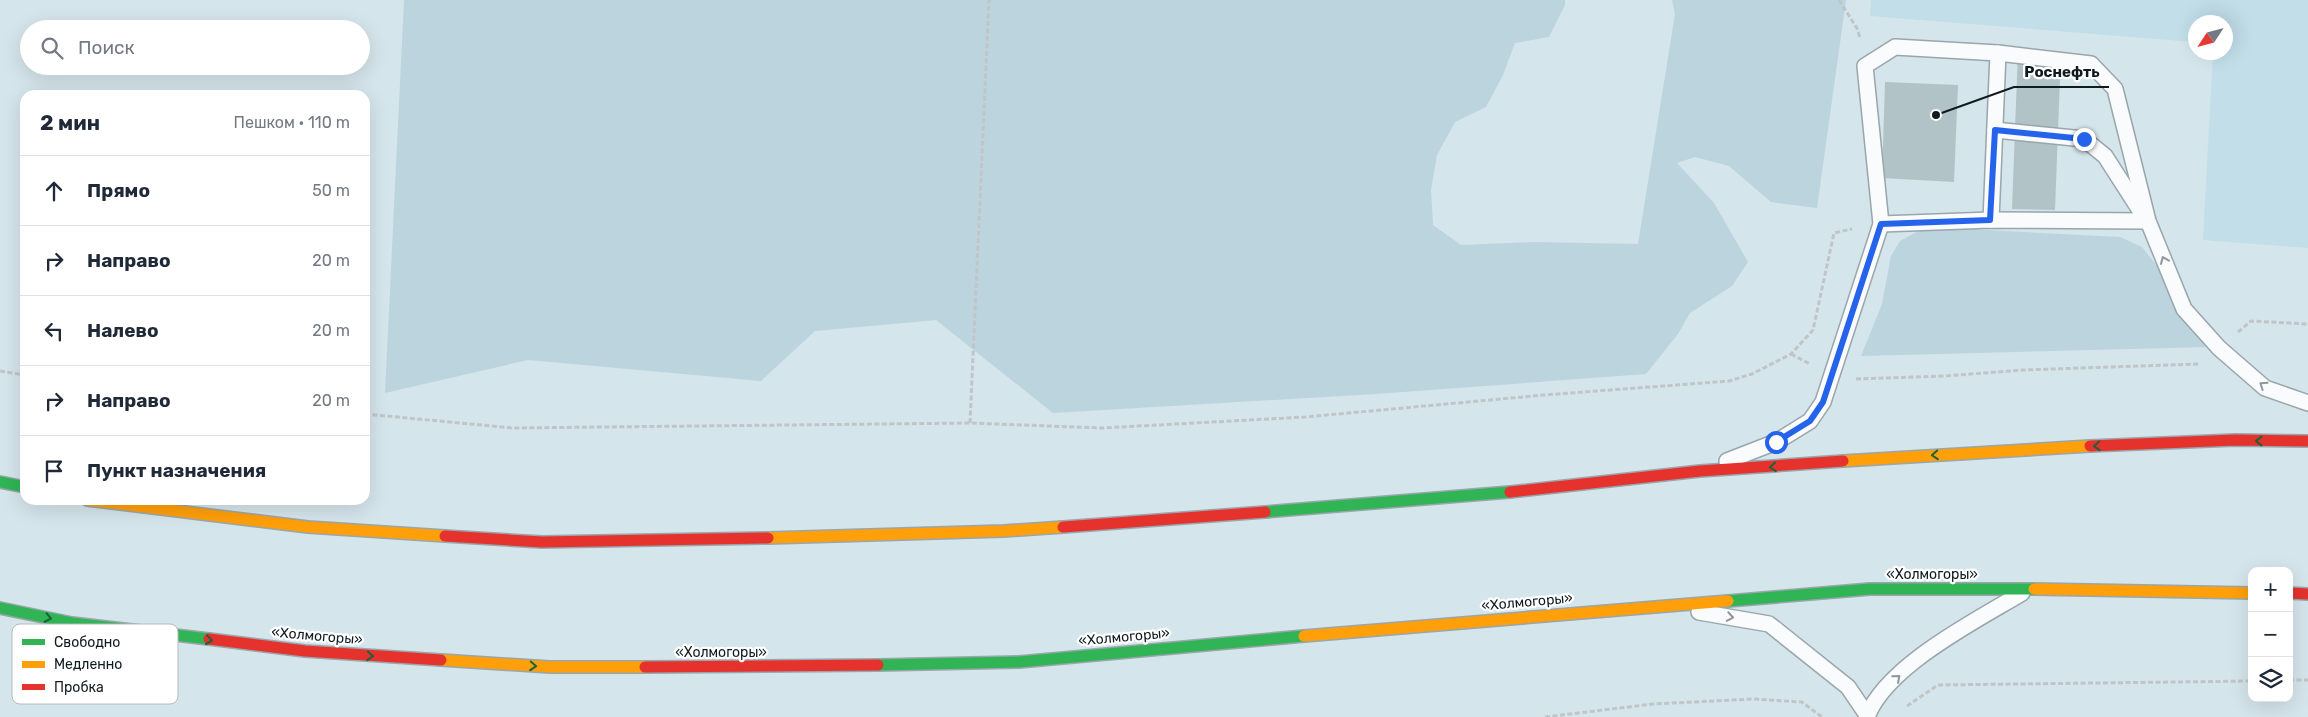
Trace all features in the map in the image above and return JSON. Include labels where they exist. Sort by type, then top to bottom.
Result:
[{"type":"highway","points":[[130,505],[308,526],[542,542],[782,538],[1004,531],[1434,500],[1700,472],[2020,450],[2235,440],[2308,441]]},
{"type":"highway","points":[[0,482],[20,486]]},
{"type":"highway","name":"«Холмогоры»","points":[[178,636],[305,652],[550,667],[786,667],[1019,662],[1870,589],[2030,589],[2248,593]]},
{"type":"highway","points":[[2293,593],[2308,594]]},
{"type":"highway","name":"«Холмогоры»","points":[[0,608],[80,624]]},
{"type":"lane","points":[[1700,472],[1776,442],[1810,421],[1823,402],[1881,224],[1865,66],[1895,47],[1998,53],[2091,64],[2115,89],[2148,222],[2184,309],[2219,348],[2265,388],[2308,403]]},
{"type":"lane","points":[[1990,220],[1998,53]]},
{"type":"lane","points":[[1995,130],[2084,139],[2105,156],[2148,222]]},
{"type":"lane","points":[[1881,224],[1990,220],[2148,222]]},
{"type":"lane","points":[[1665,606],[1769,624],[1848,687],[1867,716],[1879,693],[1936,644],[2030,589]]},
{"type":"path","points":[[970,423],[989,0]]},
{"type":"path","points":[[1839,0],[1858,30],[1865,66]]},
{"type":"path","points":[[370,414],[513,428],[970,423],[1102,428],[1276,418],[1729,381],[1752,374],[1791,354],[1813,330],[1834,233],[1881,224]]},
{"type":"path","points":[[1791,354],[1832,375],[1858,379],[2110,366],[2195,365],[2207,360],[2251,321],[2308,324]]},
{"type":"path","points":[[0,371],[20,374]]},
{"type":"path","points":[[2293,680],[2308,680]]},
{"type":"path","points":[[1906,706],[1938,685],[2248,681]]},
{"type":"path","points":[[1545,717],[1653,704],[1754,699],[1802,702],[1822,717]]},
{"type":"shaded area","points":[[404,0],[1565,0],[1565,5],[1549,37],[1515,43],[1503,75],[1486,107],[1455,122],[1437,155],[1431,190],[1433,225],[1461,245],[1534,242],[1638,244],[1675,14],[1672,0],[1846,0],[1817,208],[1771,202],[1729,166],[1695,157],[1677,163],[1714,203],[1748,262],[1732,286],[1690,313],[1678,334],[1646,374],[1376,394],[1053,413],[936,320],[815,331],[761,381],[528,360],[385,393]]},
{"type":"shaded area","points":[[1871,0],[2308,0],[2308,248],[2203,240],[2213,60],[2233,60],[2233,15],[2188,15],[2188,41],[1870,16]]},
{"type":"shaded area","points":[[1924,228],[2120,237],[2142,247],[2160,270],[2182,315],[2208,347],[1861,356],[1882,304],[1891,256],[1900,241]]},
{"type":"building","points":[[2018,50],[2061,52],[2055,210],[2012,209]]},
{"type":"building","points":[[1885,82],[1958,85],[1954,182],[1882,178]]},
{"type":"traffic: fast","points":[[0,482],[20,486]]},
{"type":"traffic: fast","points":[[1265,512],[1510,492]]},
{"type":"traffic: fast","points":[[1728,601],[1870,589],[2034,589]]},
{"type":"traffic: fast","points":[[0,608],[81,624]]},
{"type":"traffic: fast","points":[[178,635],[209,639]]},
{"type":"traffic: fast","points":[[878,665],[1019,662],[1304,636]]},
{"type":"traffic: slow","points":[[1843,461],[2090,446]]},
{"type":"traffic: slow","points":[[128,505],[308,527],[445,536]]},
{"type":"traffic: slow","points":[[768,538],[1004,531],[1063,527]]},
{"type":"traffic: slow","points":[[2034,589],[2248,593]]},
{"type":"traffic: slow","points":[[1304,636],[1728,601]]},
{"type":"traffic: slow","points":[[441,660],[550,667],[645,667]]},
{"type":"traffic: jam","points":[[2090,446],[2235,440],[2308,441]]},
{"type":"traffic: jam","points":[[1510,492],[1700,471],[1843,461]]},
{"type":"traffic: jam","points":[[1063,527],[1265,512]]},
{"type":"traffic: jam","points":[[445,536],[542,542],[768,538]]},
{"type":"traffic: jam","points":[[2293,593],[2308,594]]},
{"type":"traffic: jam","points":[[209,639],[305,651],[441,660]]},
{"type":"traffic: jam","points":[[645,667],[878,665]]},
{"type":"place","name":"Роснефть","points":[[1936,115]]},
{"type":"route","points":[[1776,442],[1810,421],[1823,402],[1881,224],[1990,220],[1995,130],[2084,139]]}]
